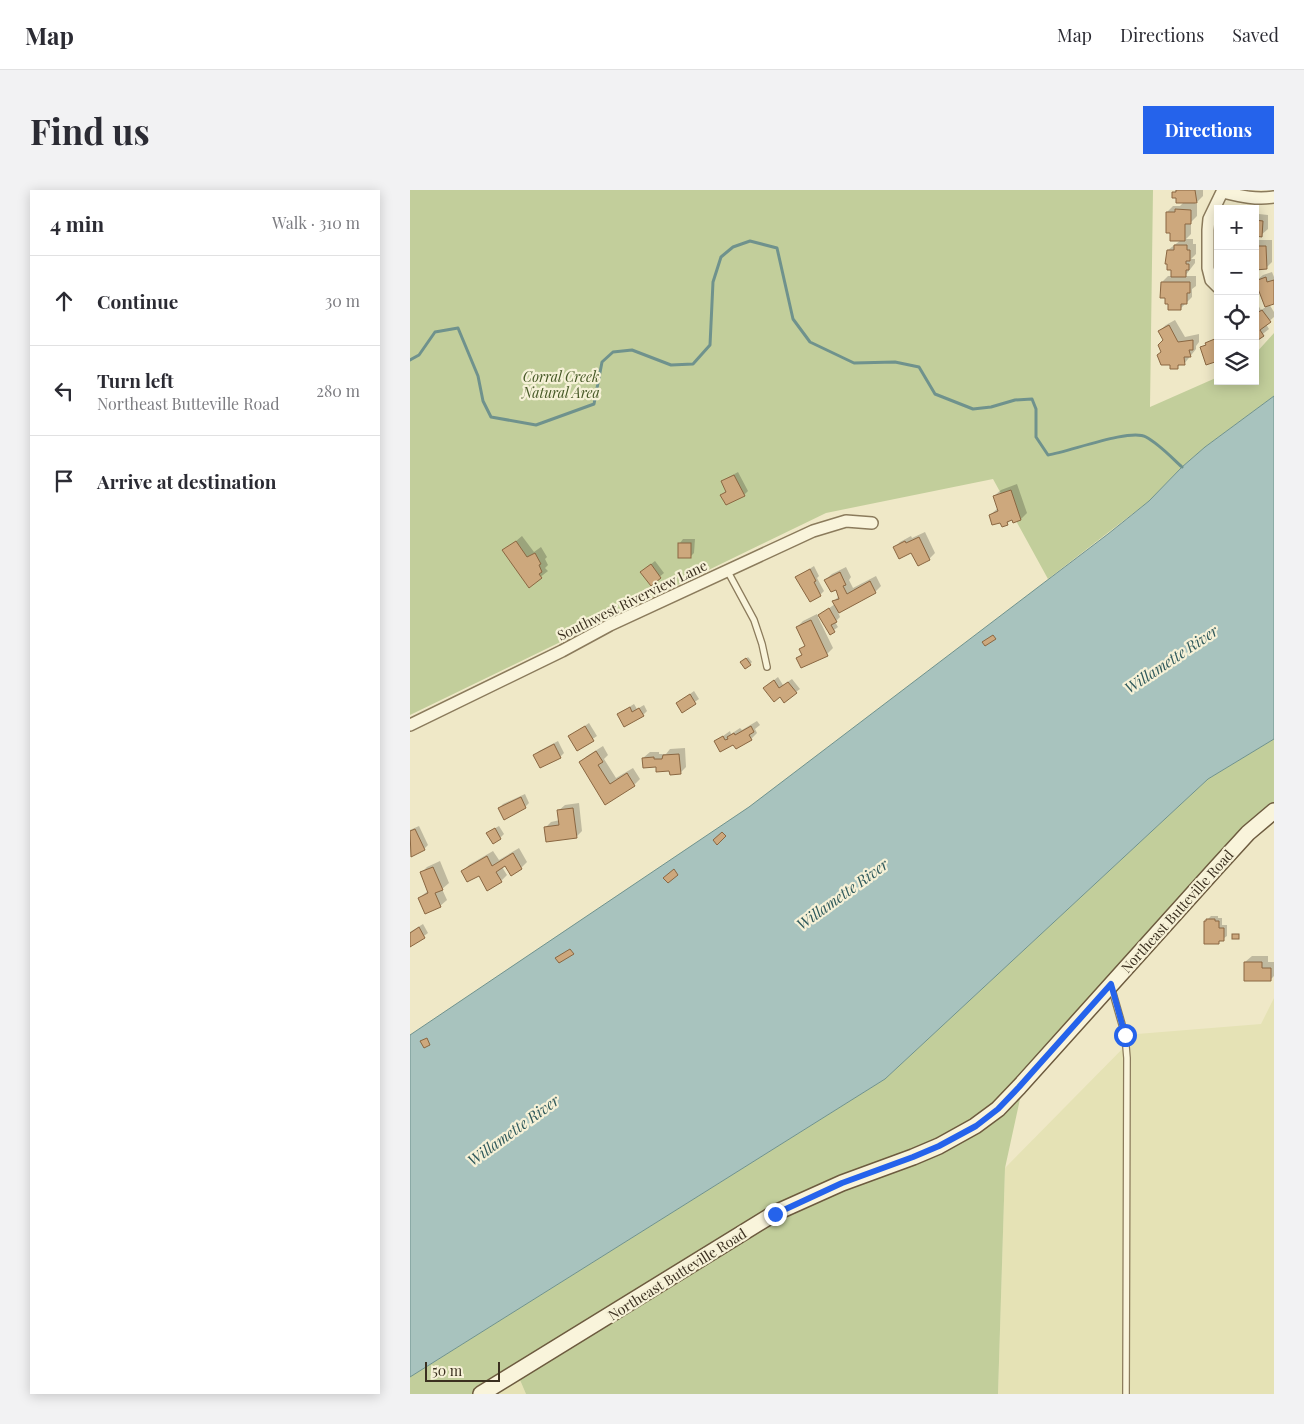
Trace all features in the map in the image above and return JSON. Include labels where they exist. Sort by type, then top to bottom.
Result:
[{"type":"street","points":[[1214,283],[1211,280],[1208,268],[1209,219],[1223,191],[1237,196],[1262,199],[1274,197]]},
{"type":"street","name":"Southwest Riverview Lane","points":[[410,726],[562,651],[610,625],[813,531],[846,521],[872,523]]},
{"type":"street","name":"Northeast Butteville Road","points":[[482,1394],[775,1214],[842,1183],[930,1150],[976,1126],[998,1109],[1019,1087],[1242,840],[1274,811]]},
{"type":"lane","points":[[727,570],[754,620],[767,667]]},
{"type":"lane","points":[[1111,984],[1125,1035],[1127,1058],[1126,1394]]},
{"type":"shaded area","points":[[1274,998],[1274,1394],[998,1394],[1005,1168],[1137,1034],[1261,1024]]},
{"type":"shaded area","points":[[520,1380],[526,1394],[498,1394]]},
{"type":"green space","name":"Corral Creek Natural Area","points":[[410,190],[1153,190],[1150,407],[1214,379],[1214,385],[1259,385],[1259,350],[1274,333],[1274,396],[1205,447],[1182,467],[1149,501],[1048,579],[993,479],[826,513],[410,715]]},
{"type":"green space","points":[[1274,739],[1274,806],[1057,1034],[1020,1099],[1005,1168],[998,1394],[526,1394],[513,1369],[473,1394],[410,1394],[410,1377],[885,1079],[1208,779]]},
{"type":"water","name":"Willamette River","points":[[1274,396],[1274,739],[1208,779],[885,1079],[410,1377],[410,1035],[749,807],[1108,534],[1149,501],[1182,467],[1205,447]]},
{"type":"building","points":[[1176,190],[1195,190],[1197,203],[1176,203],[1176,198],[1172,198],[1172,192],[1176,192]]},
{"type":"building","points":[[1175,209],[1191,210],[1191,224],[1185,224],[1185,241],[1170,241],[1170,233],[1166,233],[1166,212],[1175,212]]},
{"type":"building","points":[[1259,220],[1263,221],[1262,237],[1259,237]]},
{"type":"building","points":[[1174,245],[1187,245],[1187,250],[1190,250],[1190,261],[1186,261],[1186,264],[1189,264],[1189,270],[1186,270],[1186,277],[1171,277],[1171,270],[1167,270],[1167,264],[1165,264],[1167,250],[1174,250]]},
{"type":"building","points":[[1259,246],[1266,246],[1267,269],[1259,270]]},
{"type":"building","points":[[1266,277],[1267,282],[1274,280],[1274,304],[1265,307],[1259,291],[1259,280]]},
{"type":"building","points":[[1161,282],[1190,282],[1187,304],[1181,304],[1181,310],[1168,310],[1165,298],[1160,298]]},
{"type":"building","points":[[1262,310],[1271,322],[1260,330],[1264,336],[1259,339],[1259,312]]},
{"type":"building","points":[[1169,325],[1178,342],[1193,340],[1193,350],[1189,350],[1191,357],[1184,357],[1185,365],[1178,365],[1178,369],[1170,369],[1170,365],[1161,365],[1157,355],[1161,352],[1158,345],[1163,340],[1158,331]]},
{"type":"building","points":[[1214,339],[1214,362],[1206,365],[1200,347],[1206,345],[1205,343]]},
{"type":"building","points":[[734,475],[745,496],[726,505],[720,495],[726,492],[721,481]]},
{"type":"building","points":[[1011,490],[1021,520],[1013,523],[1012,520],[1007,522],[1008,525],[1002,527],[1000,523],[992,525],[989,515],[998,511],[993,496]]},
{"type":"building","points":[[919,537],[930,560],[918,566],[911,553],[899,559],[893,547]]},
{"type":"building","points":[[516,541],[527,557],[535,553],[541,564],[539,565],[542,572],[539,574],[542,578],[529,588],[502,550]]},
{"type":"building","points":[[678,543],[691,543],[691,558],[678,558]]},
{"type":"building","points":[[651,564],[661,578],[651,586],[640,572]]},
{"type":"building","points":[[810,569],[821,596],[810,602],[795,577]]},
{"type":"building","points":[[840,572],[846,585],[843,586],[847,594],[870,581],[876,593],[839,613],[832,601],[839,599],[836,590],[831,592],[824,580]]},
{"type":"building","points":[[829,608],[837,622],[831,625],[835,632],[830,635],[818,615]]},
{"type":"building","points":[[811,620],[828,656],[801,668],[796,658],[802,655],[799,649],[805,646],[796,627]]},
{"type":"building","points":[[993,635],[996,639],[985,646],[982,642]]},
{"type":"building","points":[[746,658],[751,665],[745,669],[740,662]]},
{"type":"building","points":[[774,680],[779,688],[788,682],[797,693],[784,703],[780,697],[774,702],[763,688]]},
{"type":"building","points":[[690,694],[696,704],[682,713],[676,703]]},
{"type":"building","points":[[630,707],[632,712],[639,708],[644,716],[624,727],[617,714]]},
{"type":"building","points":[[585,726],[594,741],[577,751],[568,736]]},
{"type":"building","points":[[751,726],[754,732],[749,735],[752,740],[736,749],[733,745],[720,752],[714,741],[723,736],[725,740],[728,739],[727,737],[734,733],[735,735]]},
{"type":"building","points":[[554,744],[561,758],[540,768],[533,755]]},
{"type":"building","points":[[596,751],[603,762],[598,765],[610,784],[627,773],[635,786],[605,805],[579,762]]},
{"type":"building","points":[[679,754],[681,774],[670,775],[669,771],[656,772],[656,767],[643,768],[642,758],[654,757],[654,759],[662,759],[663,755]]},
{"type":"building","points":[[521,797],[526,808],[504,820],[498,808]]},
{"type":"building","points":[[573,808],[577,838],[546,842],[544,827],[559,825],[557,810]]},
{"type":"building","points":[[495,828],[501,839],[493,844],[486,833]]},
{"type":"building","points":[[415,829],[425,850],[411,857],[410,831]]},
{"type":"building","points":[[722,832],[726,836],[717,845],[713,840]]},
{"type":"building","points":[[513,853],[522,869],[511,876],[505,866],[496,872],[502,882],[487,891],[479,876],[467,882],[461,871],[487,856],[492,866]]},
{"type":"building","points":[[433,867],[443,890],[435,893],[441,907],[425,914],[418,898],[428,893],[420,872]]},
{"type":"building","points":[[674,869],[678,875],[668,883],[663,878]]},
{"type":"building","points":[[1206,919],[1219,921],[1219,928],[1224,928],[1224,941],[1219,941],[1219,944],[1204,944],[1204,921]]},
{"type":"building","points":[[419,927],[425,938],[410,947],[410,933]]},
{"type":"building","points":[[1232,934],[1239,934],[1239,939],[1232,939]]},
{"type":"building","points":[[570,949],[574,954],[559,963],[555,958]]},
{"type":"building","points":[[1244,962],[1262,962],[1262,968],[1271,968],[1271,981],[1244,981]]},
{"type":"building","points":[[427,1038],[430,1045],[424,1048],[420,1041]]},
{"type":"waterway","points":[[410,360],[419,355],[435,332],[458,328],[478,376],[483,401],[491,417],[536,425],[594,404],[602,362],[613,352],[632,350],[671,365],[693,364],[710,345],[713,282],[721,257],[733,247],[750,241],[777,248],[793,319],[810,342],[854,363],[895,362],[919,367],[935,394],[973,409],[991,407],[1015,400],[1032,399],[1036,409],[1036,437],[1048,455],[1113,438],[1138,435],[1156,443],[1182,467]]},
{"type":"route","points":[[775,1214],[842,1183],[939,1146],[976,1126],[998,1109],[1019,1087],[1111,984],[1125,1035]]}]
